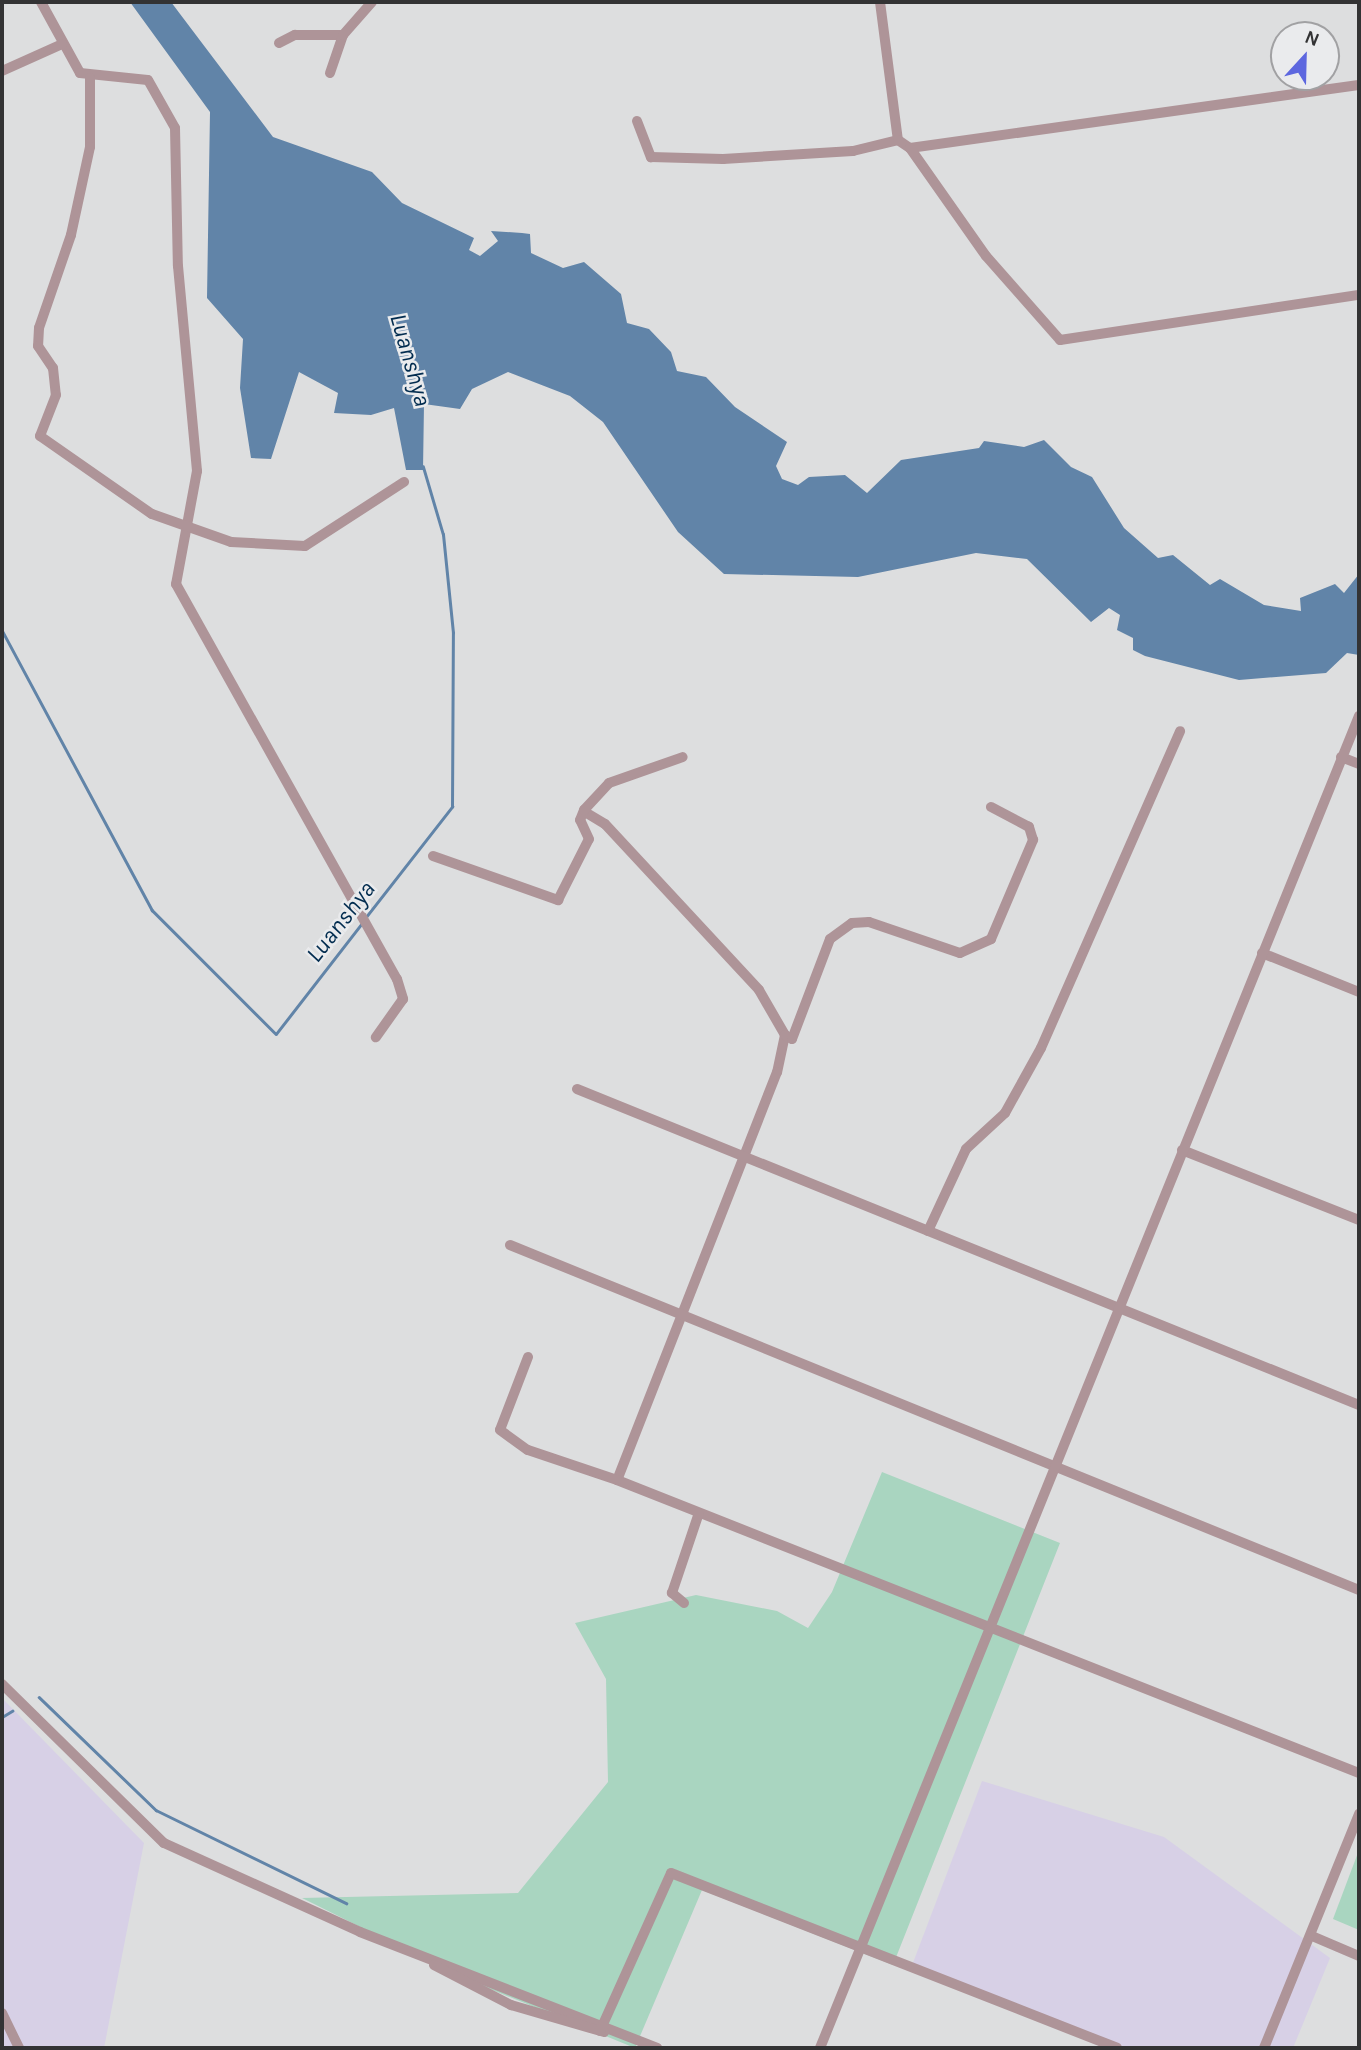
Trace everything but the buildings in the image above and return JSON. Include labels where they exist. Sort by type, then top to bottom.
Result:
[{"type":"street","points":[[41,2],[62,44],[90,79],[90,147],[71,235],[39,328],[38,346],[53,368],[56,395],[40,436],[184,530],[231,542],[305,546],[404,482]]},
{"type":"street","points":[[330,74],[343,35],[372,2]]},
{"type":"street","points":[[880,2],[898,140]]},
{"type":"street","points":[[279,43],[295,35],[343,35]]},
{"type":"street","points":[[2,71],[62,44]]},
{"type":"street","points":[[90,79],[148,80],[175,128],[178,265],[197,471],[176,584],[402,991],[401,1003],[376,1037]]},
{"type":"street","points":[[910,148],[1359,85]]},
{"type":"street","points":[[637,121],[646,152],[657,159],[853,151],[898,140],[910,148],[986,256],[1060,340],[1359,295]]},
{"type":"street","points":[[820,2048],[1053,1465],[1359,716]]},
{"type":"street","points":[[928,1231],[966,1149],[1005,1113],[1041,1048],[1180,731]]},
{"type":"street","points":[[433,856],[558,900],[589,839],[580,820],[609,783],[683,757]]},
{"type":"street","points":[[1341,757],[1359,764]]},
{"type":"street","points":[[585,812],[605,824],[759,990],[785,1035],[792,1039],[830,939],[852,923],[869,922],[960,953],[991,939],[1033,840],[1029,827],[991,807]]},
{"type":"street","points":[[1262,953],[1359,992]]},
{"type":"street","points":[[617,1480],[743,1154],[785,1035]]},
{"type":"street","points":[[577,1089],[1359,1405]]},
{"type":"street","points":[[1182,1150],[1359,1220]]},
{"type":"street","points":[[510,1245],[1359,1590]]},
{"type":"street","points":[[528,1357],[500,1430],[528,1450],[617,1480],[1359,1773]]},
{"type":"street","points":[[684,1603],[672,1593],[699,1513]]},
{"type":"street","points":[[2,1684],[164,1843],[423,1958],[601,2029]]},
{"type":"street","points":[[1264,2048],[1312,1936],[1359,1814]]},
{"type":"street","points":[[601,2029],[671,1872],[1117,2048]]},
{"type":"street","points":[[1312,1936],[1359,1956]]},
{"type":"street","points":[[423,1958],[496,1998],[615,2032],[657,2048]]},
{"type":"street","points":[[496,1998],[501,1987]]},
{"type":"street","points":[[2,2013],[19,2048]]},
{"type":"shaded area","points":[[2,1698],[144,1843],[104,2048],[2,2048]]},
{"type":"shaded area","points":[[982,1781],[1164,1837],[1330,1958],[1293,2048],[1111,2048],[911,1968]]},
{"type":"green space","points":[[882,1472],[1060,1543],[893,1965],[702,1890],[635,2048],[463,1978],[302,1898],[518,1893],[608,1782],[606,1679],[575,1623],[696,1595],[777,1611],[808,1628],[832,1592]]},
{"type":"green space","points":[[1359,1850],[1359,1930],[1333,1919]]},
{"type":"water","points":[[130,2],[171,2],[273,137],[372,172],[402,203],[474,238],[469,250],[480,256],[498,241],[491,231],[522,233],[530,234],[531,253],[563,268],[584,262],[621,294],[627,323],[649,329],[671,352],[677,371],[706,377],[735,407],[787,442],[776,466],[782,479],[798,485],[809,477],[845,475],[867,493],[901,460],[979,448],[984,441],[1024,447],[1044,440],[1071,467],[1092,477],[1124,528],[1158,558],[1173,555],[1210,585],[1220,579],[1264,605],[1301,611],[1300,598],[1335,584],[1344,593],[1359,574],[1359,655],[1347,653],[1326,673],[1239,680],[1145,656],[1133,650],[1133,638],[1117,630],[1120,615],[1109,608],[1091,622],[1027,559],[976,553],[858,577],[724,574],[678,532],[603,422],[570,396],[508,372],[472,389],[460,409],[424,404],[423,470],[406,470],[394,408],[371,415],[334,413],[338,393],[299,372],[271,459],[251,458],[240,388],[243,339],[207,298],[210,112]]},
{"type":"waterway","name":"Luanshya","points":[[366,917],[452,807],[453,633],[443,535],[423,467]]},
{"type":"waterway","name":"Luanshya","points":[[2,630],[152,910],[276,1034],[362,923]]},
{"type":"waterway","points":[[39,1697],[156,1810],[346,1903]]},
{"type":"waterway","points":[[2,1717],[12,1711]]}]
